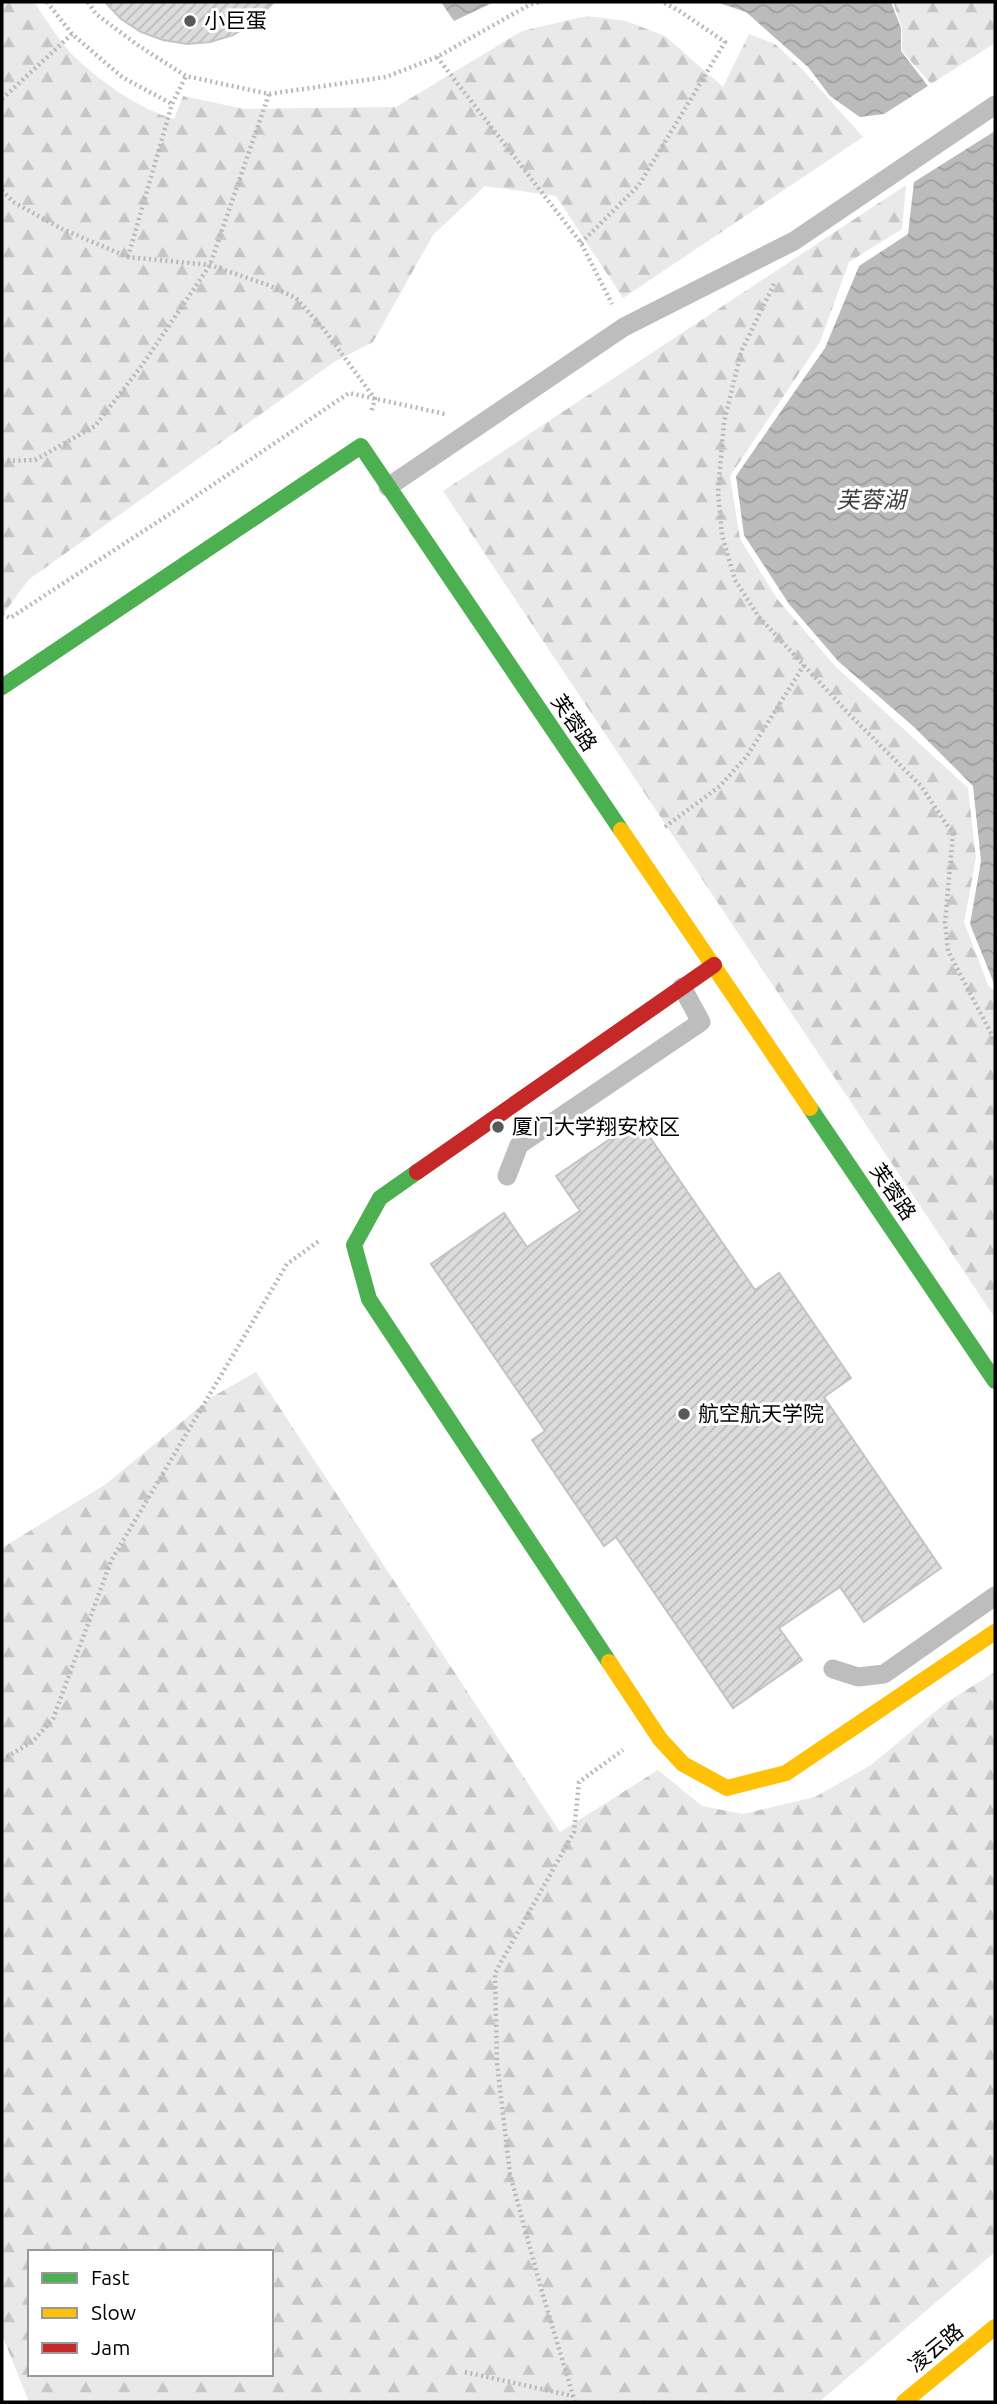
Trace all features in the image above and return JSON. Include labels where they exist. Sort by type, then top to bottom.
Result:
[{"type":"street","name":"芙蓉路","points":[[361,446],[995,1381]]},
{"type":"street","points":[[2,687],[361,446]]},
{"type":"street","points":[[714,965],[380,1198],[354,1245],[369,1299],[660,1739],[683,1764],[727,1788],[786,1773],[995,1632]]},
{"type":"street","name":"凌云路","points":[[904,2402],[995,2327]]},
{"type":"lane","points":[[388,487],[624,327],[794,242],[995,105]]},
{"type":"lane","points":[[507,1176],[519,1144],[701,1022],[682,987]]},
{"type":"lane","points":[[833,1669],[858,1677],[884,1674],[995,1596]]},
{"type":"path","points":[[47,2],[72,34],[122,77],[172,104]]},
{"type":"path","points":[[88,2],[96,14],[186,76],[269,94],[386,77],[437,57],[529,5],[539,2]]},
{"type":"path","points":[[581,243],[639,185],[725,42],[662,2]]},
{"type":"path","points":[[2,99],[72,34]]},
{"type":"path","points":[[437,57],[581,243],[624,327]]},
{"type":"path","points":[[128,257],[172,104],[186,76]]},
{"type":"path","points":[[2,461],[35,460],[95,426],[143,364],[210,265],[269,94]]},
{"type":"path","points":[[2,190],[13,202],[62,229],[128,257],[210,265],[268,285],[296,298],[322,327],[374,399],[361,446]]},
{"type":"path","points":[[794,242],[741,352],[724,422],[718,492],[722,535],[735,580],[758,617],[921,786],[953,834],[945,922],[948,951],[995,1041]]},
{"type":"path","points":[[635,849],[720,786],[747,756],[804,665]]},
{"type":"path","points":[[2,1760],[33,1741],[52,1719],[111,1561],[287,1264],[328,1235]]},
{"type":"path","points":[[574,2399],[510,2174],[496,2063],[495,1973],[574,1832],[579,1782]]},
{"type":"path","points":[[465,2372],[574,2399]]},
{"type":"green space","points":[[2,2],[34,2],[64,45],[79,61],[132,100],[174,119],[183,96],[244,109],[396,107],[522,31],[587,16],[626,21],[665,36],[723,87],[749,34],[775,44],[802,69],[863,137],[623,298],[556,196],[485,186],[433,235],[373,342],[334,362],[28,580],[2,616]]},
{"type":"green space","points":[[893,2],[995,2],[995,43],[931,84],[902,51],[902,28]]},
{"type":"green space","points":[[906,185],[902,229],[849,262],[820,342],[730,476],[740,539],[778,600],[836,667],[968,788],[976,858],[964,922],[988,985],[995,992],[995,1318],[443,491]]},
{"type":"green space","points":[[256,1372],[560,1832],[658,1770],[702,1806],[743,1814],[815,1797],[871,1765],[944,1704],[995,1672],[995,2252],[819,2402],[29,2402],[2,2335],[2,1548],[106,1484],[212,1397]]},
{"type":"water","points":[[441,2],[494,2],[454,21]]},
{"type":"water","points":[[716,2],[891,2],[901,28],[901,51],[928,86],[884,114],[860,117],[830,96],[808,67],[746,12]]},
{"type":"water","name":"芙蓉湖","points":[[995,131],[995,986],[970,924],[981,861],[973,786],[914,727],[838,661],[789,604],[744,535],[736,476],[825,348],[859,266],[908,234],[914,182]]},
{"type":"building","name":"小巨蛋","points":[[105,2],[274,2],[253,23],[233,35],[210,42],[187,44],[163,40],[141,32],[121,19]]},
{"type":"building","name":"航空航天学院","points":[[638,1120],[755,1290],[779,1273],[851,1378],[824,1397],[941,1568],[864,1622],[840,1587],[779,1628],[802,1660],[733,1708],[616,1537],[604,1546],[532,1440],[545,1431],[431,1264],[504,1213],[527,1247],[580,1211],[556,1176]]},
{"type":"traffic: fast","points":[[2,687],[361,446],[621,830]]},
{"type":"traffic: fast","points":[[810,1108],[995,1381]]},
{"type":"traffic: fast","points":[[417,1172],[380,1198],[354,1245],[369,1299],[609,1662]]},
{"type":"traffic: slow","points":[[621,830],[810,1108]]},
{"type":"traffic: slow","points":[[609,1662],[660,1739],[683,1764],[727,1788],[786,1773],[995,1632]]},
{"type":"traffic: slow","points":[[904,2402],[995,2327]]},
{"type":"traffic: jam","points":[[417,1172],[714,965]]},
{"type":"place","name":"小巨蛋","points":[[190,21]]},
{"type":"place","name":"厦门大学翔安校区","points":[[498,1127]]},
{"type":"place","name":"航空航天学院","points":[[684,1414]]}]
